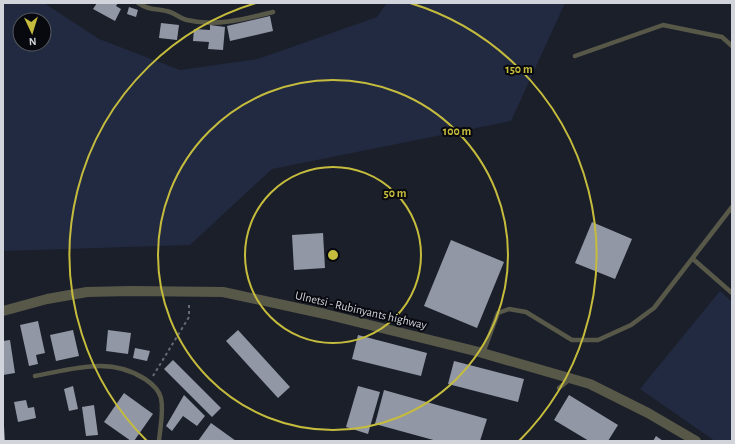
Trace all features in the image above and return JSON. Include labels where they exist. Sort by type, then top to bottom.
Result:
[{"type":"street","name":"Ulnetsi - Rubinyants highway","points":[[3,311],[47,299],[87,292],[223,292],[324,314],[483,353],[571,378],[590,384],[648,413],[696,441]]},
{"type":"lane","points":[[138,3],[145,8],[170,12],[185,20],[205,23],[240,20],[273,12]]},
{"type":"lane","points":[[575,56],[663,25],[722,37],[732,46]]},
{"type":"lane","points":[[483,353],[498,313],[509,309],[526,312],[572,340],[598,340],[631,325],[654,308],[732,207]]},
{"type":"lane","points":[[693,259],[732,293]]},
{"type":"lane","points":[[35,376],[97,364],[121,367],[150,382],[161,397],[159,441]]},
{"type":"lane","points":[[559,388],[571,378]]},
{"type":"path","points":[[150,382],[189,316],[190,291]]},
{"type":"shaded area","points":[[3,3],[44,3],[99,39],[180,70],[258,59],[377,17],[387,3],[565,3],[511,121],[272,169],[190,245],[3,251]]},
{"type":"shaded area","points":[[720,291],[732,302],[732,441],[715,441],[640,389]]},
{"type":"building","points":[[97,3],[118,3],[116,6],[121,9],[115,21],[93,9]]},
{"type":"building","points":[[129,7],[138,10],[136,17],[127,14]]},
{"type":"building","points":[[270,16],[273,31],[230,41],[227,26]]},
{"type":"building","points":[[161,23],[179,25],[177,40],[159,38]]},
{"type":"building","points":[[210,25],[225,27],[223,50],[208,49],[209,42],[193,41],[194,29],[210,30]]},
{"type":"building","points":[[592,222],[632,239],[615,279],[575,263]]},
{"type":"building","points":[[323,233],[325,268],[294,270],[292,235]]},
{"type":"building","points":[[451,240],[504,262],[477,328],[424,306]]},
{"type":"building","points":[[38,321],[45,353],[36,355],[38,364],[29,366],[20,325]]},
{"type":"building","points":[[73,330],[79,356],[56,361],[50,335]]},
{"type":"building","points":[[108,330],[131,333],[128,354],[106,351]]},
{"type":"building","points":[[238,330],[290,387],[278,398],[226,341]]},
{"type":"building","points":[[358,335],[427,353],[421,376],[352,359]]},
{"type":"building","points":[[10,340],[15,373],[3,375],[3,341]]},
{"type":"building","points":[[135,348],[150,351],[147,361],[133,358]]},
{"type":"building","points":[[173,360],[221,408],[212,417],[164,369]]},
{"type":"building","points":[[454,361],[524,379],[518,402],[448,384]]},
{"type":"building","points":[[73,386],[78,409],[69,411],[64,389]]},
{"type":"building","points":[[358,386],[380,392],[368,434],[346,427]]},
{"type":"building","points":[[384,390],[487,419],[480,441],[437,441],[375,424]]},
{"type":"building","points":[[124,393],[153,414],[134,441],[131,441],[104,422]]},
{"type":"building","points":[[184,395],[205,416],[197,426],[183,416],[172,431],[166,426]]},
{"type":"building","points":[[569,395],[618,425],[608,441],[589,441],[554,420]]},
{"type":"building","points":[[26,400],[28,408],[34,407],[36,418],[18,422],[14,402]]},
{"type":"building","points":[[94,405],[98,435],[86,436],[82,407]]},
{"type":"building","points":[[211,423],[236,441],[198,441]]},
{"type":"building","points":[[4,426],[5,441],[3,441]]},
{"type":"building","points":[[656,436],[663,441],[653,441]]}]
